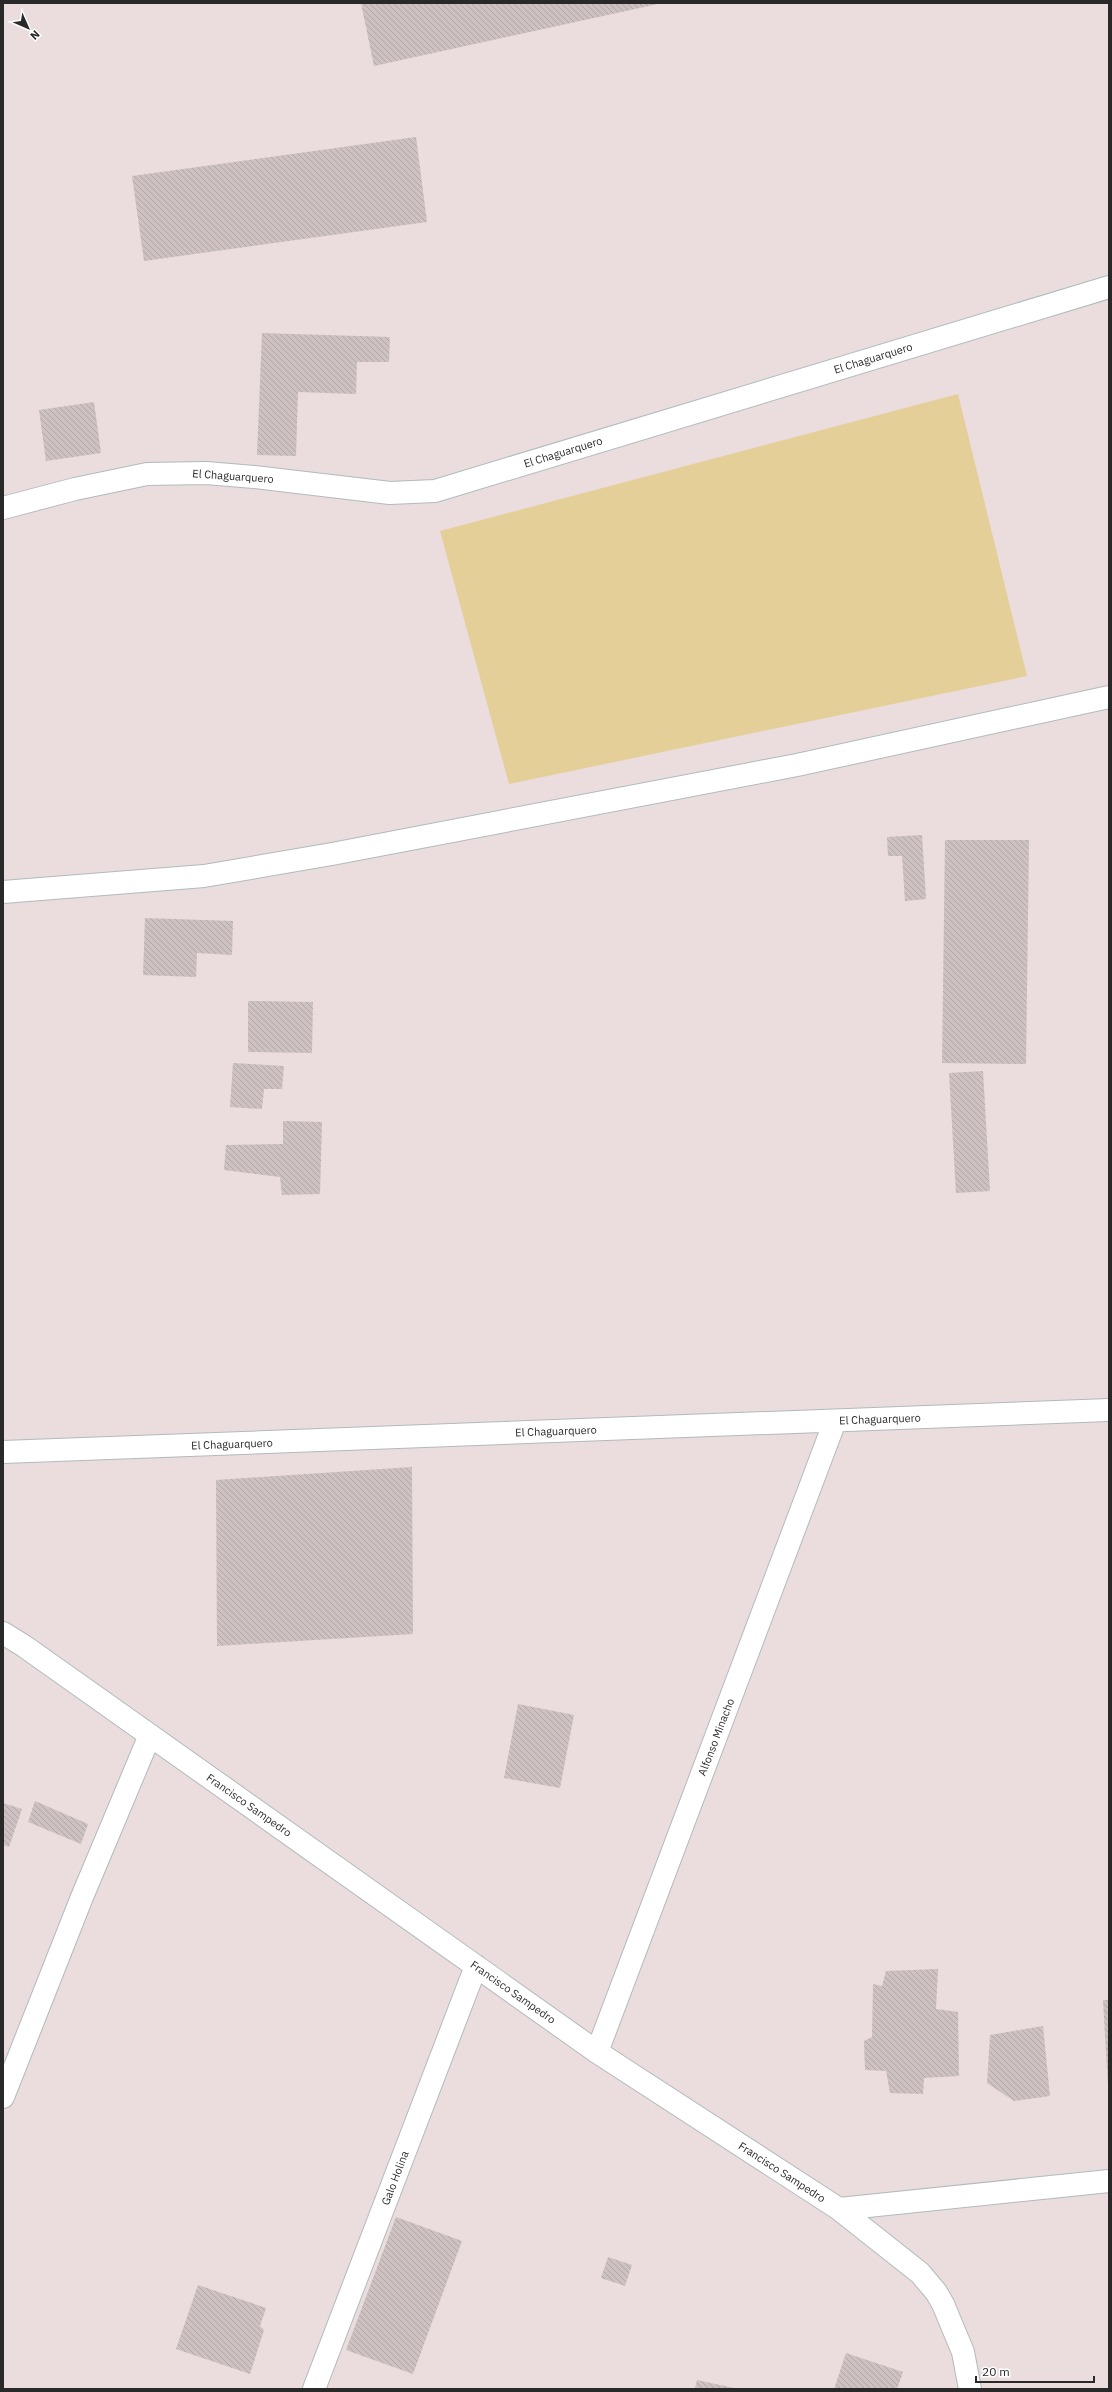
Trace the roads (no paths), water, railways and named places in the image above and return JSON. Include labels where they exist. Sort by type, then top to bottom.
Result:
[{"type":"street","name":"El Chaguarquero","points":[[3,508],[75,489],[147,474],[206,473],[254,476],[390,493],[435,491],[1109,287]]},
{"type":"street","points":[[3,892],[204,876],[332,854],[796,765],[1109,697]]},
{"type":"street","name":"El Chaguarquero","points":[[3,1452],[1109,1410]]},
{"type":"street","name":"Alfonso Minacho","points":[[597,2052],[835,1421]]},
{"type":"street","name":"Francisco Sampedro","points":[[3,1633],[24,1646],[597,2052],[838,2209],[920,2273],[936,2292],[963,2352],[970,2389]]},
{"type":"street","points":[[3,2097],[82,1897],[150,1735]]},
{"type":"street","name":"Galo Holina","points":[[314,2389],[476,1966]]},
{"type":"street","points":[[838,2209],[1109,2181]]}]
